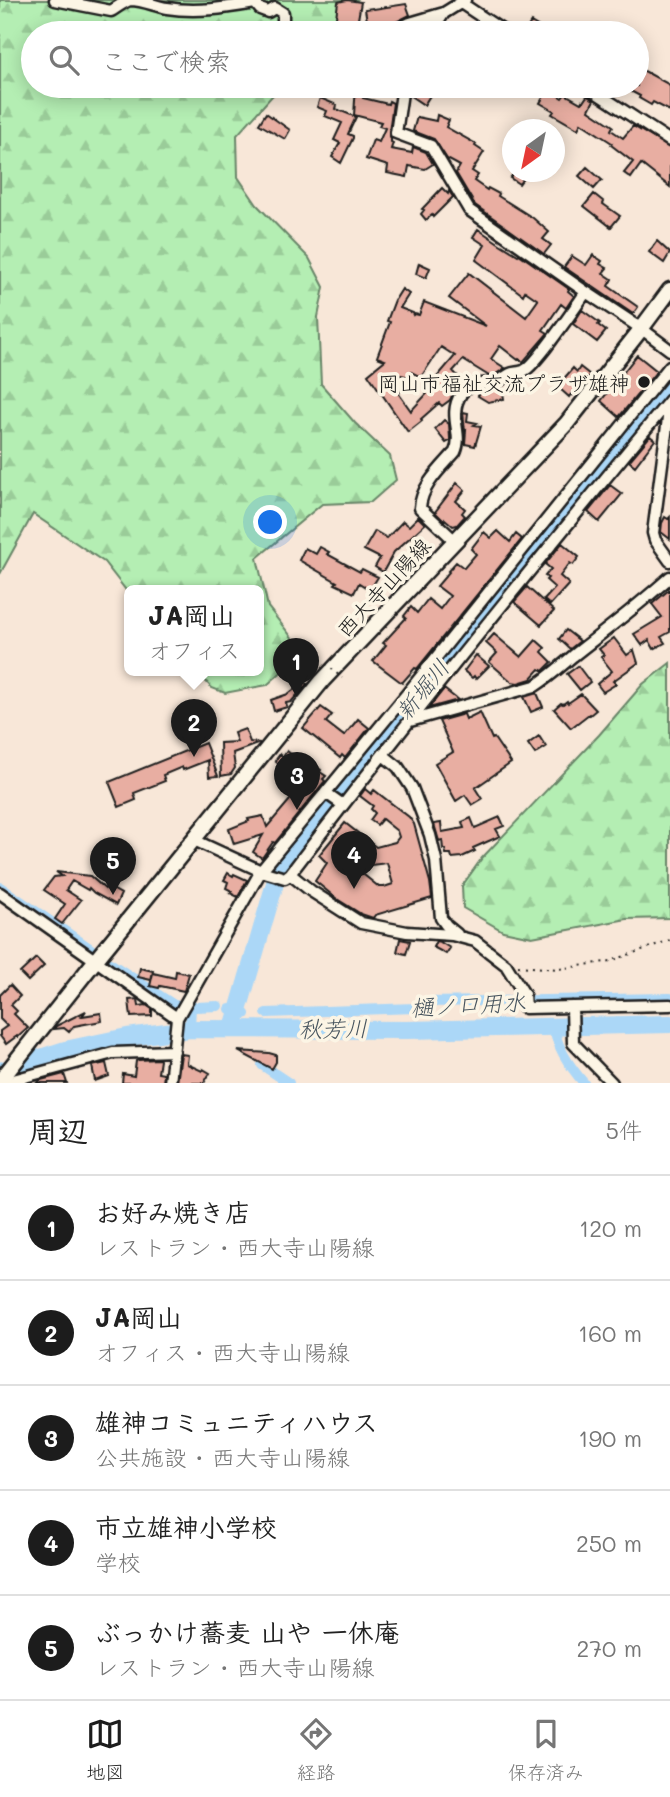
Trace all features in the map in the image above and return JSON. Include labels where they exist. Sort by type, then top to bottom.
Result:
[{"type":"main road","name":"西大寺山陽線","points":[[0,1081],[322,681],[567,423],[670,290]]},
{"type":"street","points":[[55,0],[111,11],[130,0],[147,1],[165,8],[188,9],[219,9],[255,3],[268,12],[275,8],[283,13],[283,21]]},
{"type":"street","points":[[417,21],[444,13],[462,1],[490,21]]},
{"type":"street","points":[[438,21],[444,13]]},
{"type":"street","points":[[401,98],[396,133],[431,146],[469,210],[670,350]]},
{"type":"street","points":[[604,98],[670,141]]},
{"type":"street","points":[[455,541],[420,508],[420,500],[425,489],[458,446],[454,419],[459,396],[472,386],[500,381],[510,374],[528,369],[586,292]]},
{"type":"street","points":[[287,876],[341,803],[410,721],[414,700],[522,552],[670,366]]},
{"type":"street","points":[[670,402],[653,533],[670,561]]},
{"type":"street","points":[[170,1083],[177,1020],[263,872],[670,402]]},
{"type":"street","points":[[522,552],[534,561]]},
{"type":"street","points":[[410,721],[535,686],[670,577]]},
{"type":"street","points":[[383,755],[398,767],[412,788],[430,835],[436,860],[441,918],[460,937]]},
{"type":"street","points":[[328,794],[341,803]]},
{"type":"street","points":[[194,840],[263,872],[287,876],[361,923],[407,932],[452,935],[475,941],[506,965],[524,994],[525,1008],[670,1005]]},
{"type":"street","points":[[0,892],[177,1020]]},
{"type":"street","points":[[572,1007],[573,1043],[612,1083]]},
{"type":"street","points":[[12,1083],[17,1079],[113,1053],[174,1048]]},
{"type":"path","points":[[326,664],[342,678]]},
{"type":"path","points":[[506,965],[559,969],[611,961],[670,940]]},
{"type":"green space","points":[[0,0],[357,0],[338,21],[21,21],[21,98],[270,98],[237,135],[238,177],[257,205],[309,258],[324,287],[318,317],[321,384],[355,423],[390,456],[396,480],[371,502],[322,504],[257,558],[263,585],[124,585],[124,588],[104,562],[33,514],[0,574]]},
{"type":"green space","points":[[264,589],[268,607],[297,644],[287,667],[267,685],[225,693],[212,688],[201,676],[264,676]]},
{"type":"green space","points":[[670,663],[670,918],[627,919],[532,937],[503,931],[463,908],[462,886],[482,858],[599,735],[643,684]]},
{"type":"building","points":[[338,2],[361,2],[358,21],[336,21]]},
{"type":"building","points":[[406,4],[410,15],[398,21],[367,21],[365,9]]},
{"type":"building","points":[[649,74],[670,85],[670,111],[653,102],[651,105],[639,98],[649,98]]},
{"type":"building","points":[[320,98],[337,105],[336,109],[356,117],[348,134],[353,138],[341,163],[332,157],[340,143],[334,140],[342,123],[325,116],[327,111],[317,107]]},
{"type":"building","points":[[355,98],[393,103],[389,132],[393,143],[391,149],[412,153],[413,147],[426,152],[433,164],[425,169],[409,166],[407,177],[387,173],[388,166],[366,159],[373,140],[379,142],[385,128],[379,126],[381,122],[354,115]]},
{"type":"building","points":[[414,98],[428,98],[424,105]]},
{"type":"building","points":[[543,98],[572,98],[581,103],[586,98],[590,98],[594,100],[589,110],[613,126],[611,130],[623,138],[633,126],[670,148],[670,187],[641,164],[631,178],[624,173],[633,162],[611,145],[612,143],[581,123],[578,129],[565,119],[552,114],[554,111],[540,103]]},
{"type":"building","points":[[266,113],[290,130],[285,139],[259,124]]},
{"type":"building","points":[[437,115],[449,120],[446,127],[476,144],[475,146],[484,152],[472,171],[478,175],[474,181],[499,194],[498,196],[533,218],[549,232],[543,239],[551,245],[544,254],[475,205],[456,173],[460,166],[447,159],[434,139],[413,131],[417,117],[436,121]]},
{"type":"building","points":[[587,167],[602,180],[594,189],[579,176]]},
{"type":"building","points":[[442,188],[448,194],[449,191],[453,197],[433,217],[432,215],[426,220],[421,214],[424,210],[422,209]]},
{"type":"building","points":[[594,194],[620,216],[611,227],[584,206]]},
{"type":"building","points":[[478,229],[519,254],[569,289],[574,296],[566,308],[561,304],[543,330],[548,333],[523,362],[500,346],[491,359],[505,368],[496,374],[489,376],[463,360],[453,371],[463,382],[455,389],[450,400],[442,406],[439,403],[408,432],[368,374],[385,360],[377,357],[390,322],[387,321],[402,289],[409,294],[400,308],[414,315],[419,315],[424,302],[486,326],[449,298],[469,273],[526,317],[538,300],[525,291],[523,295],[476,260],[485,245],[473,237]],"holes":[[[441,347],[455,356],[432,383],[435,385],[411,411],[386,372],[410,377],[411,372],[421,377]]]},
{"type":"building","points":[[657,241],[670,253],[664,263],[649,252]]},
{"type":"building","points":[[593,255],[607,268],[603,273],[612,279],[608,286],[638,307],[633,314],[564,267],[572,256],[586,265]]},
{"type":"building","points":[[419,263],[430,268],[426,278],[416,274]]},
{"type":"building","points":[[582,310],[606,331],[597,342],[573,324]]},
{"type":"building","points":[[637,355],[657,371],[619,417],[601,401]]},
{"type":"building","points":[[580,367],[590,375],[569,397],[559,388],[562,385],[560,383],[573,368],[577,372]]},
{"type":"building","points":[[502,387],[504,399],[488,402],[478,396],[481,391]]},
{"type":"building","points":[[463,412],[468,413],[467,421],[481,426],[475,446],[465,444]]},
{"type":"building","points":[[444,420],[449,424],[450,441],[446,443],[435,429]]},
{"type":"building","points":[[650,436],[655,440],[635,466],[629,461]]},
{"type":"building","points":[[457,483],[465,490],[456,501],[465,509],[462,513],[465,516],[453,526],[435,512]]},
{"type":"building","points":[[610,485],[622,494],[599,522],[588,512]]},
{"type":"building","points":[[418,517],[425,524],[394,552],[383,572],[375,567],[380,558],[364,550],[375,531],[387,538],[403,521],[409,526]]},
{"type":"building","points":[[665,517],[670,517],[670,539],[661,532]]},
{"type":"building","points":[[498,531],[510,542],[516,534],[522,539],[417,669],[402,683],[373,661],[386,645],[383,643],[406,618],[404,616],[411,607],[417,613],[428,599],[440,609],[450,596],[437,586],[448,571],[456,562],[464,568],[476,554],[471,549],[484,532],[491,538]]},
{"type":"building","points":[[562,543],[579,557],[573,565],[570,563],[560,576],[569,584],[550,605],[544,600],[555,588],[546,580],[548,578],[545,576],[551,569],[545,564]]},
{"type":"building","points":[[320,547],[329,552],[327,554],[360,572],[362,569],[378,577],[370,590],[359,583],[354,593],[299,560],[305,548],[316,554]]},
{"type":"building","points":[[527,587],[554,611],[541,625],[514,602]]},
{"type":"building","points":[[670,589],[670,632],[661,637],[665,643],[654,649],[649,640],[642,645],[634,634],[662,617],[652,604]]},
{"type":"building","points":[[566,630],[580,641],[570,649],[559,639]]},
{"type":"building","points":[[494,634],[521,657],[536,640],[545,648],[542,652],[552,662],[543,671],[540,669],[531,679],[512,682],[489,662],[497,653],[486,643]]},
{"type":"building","points":[[614,638],[627,655],[634,650],[638,663],[613,681],[616,684],[603,692],[597,684],[612,671],[601,657],[604,655],[599,649]]},
{"type":"building","points":[[476,655],[489,666],[476,679],[464,671]]},
{"type":"building","points":[[578,666],[590,682],[580,690],[567,674]]},
{"type":"building","points":[[304,682],[307,684],[291,702],[286,703],[287,707],[274,711],[271,700],[288,694]]},
{"type":"building","points":[[444,689],[458,700],[429,708],[436,699]]},
{"type":"building","points":[[537,693],[543,707],[531,712],[524,697]]},
{"type":"building","points":[[581,694],[596,710],[571,728],[554,709]]},
{"type":"building","points":[[321,707],[332,715],[326,722],[344,736],[358,719],[369,728],[345,758],[342,755],[340,758],[303,728]]},
{"type":"building","points":[[480,712],[492,739],[494,738],[511,763],[475,788],[482,799],[472,805],[465,795],[456,801],[435,763],[453,752],[439,721],[464,714],[466,719]]},
{"type":"building","points":[[245,729],[250,742],[260,743],[233,753],[235,768],[231,774],[221,776],[220,743],[237,742],[234,733]]},
{"type":"building","points":[[539,736],[546,747],[535,754],[528,744]]},
{"type":"building","points":[[205,743],[218,776],[209,777],[208,760],[183,770],[182,767],[163,775],[165,781],[134,793],[136,800],[119,807],[109,782]]},
{"type":"building","points":[[287,751],[305,765],[309,760],[326,776],[323,779],[325,781],[262,858],[253,852],[263,835],[234,844],[229,829],[249,821],[248,819],[263,816],[267,827],[301,787],[298,784],[300,782],[275,761],[280,754],[283,757]]},
{"type":"building","points":[[365,789],[371,794],[374,790],[414,824],[432,898],[375,915],[373,918],[337,899],[315,881],[327,863],[319,855],[345,823],[376,847],[395,842],[399,837],[397,831],[382,819],[377,825],[370,820],[375,813],[371,809],[373,806],[360,796]],"holes":[[[387,863],[393,884],[379,887],[354,867]]]},
{"type":"building","points":[[500,817],[504,826],[496,829],[500,836],[473,848],[475,851],[462,857],[452,858],[451,854],[446,854],[434,824],[441,823],[442,832],[464,828],[462,822],[471,818],[475,828]]},
{"type":"building","points":[[56,872],[90,876],[105,889],[107,886],[121,894],[116,905],[72,881],[66,890],[81,900],[62,924],[55,919],[65,904],[44,890],[54,877],[62,876]]},
{"type":"building","points":[[228,873],[247,880],[238,897],[226,888],[228,882],[224,880]]},
{"type":"building","points":[[400,939],[410,941],[406,954],[397,952]]},
{"type":"building","points":[[436,941],[450,948],[446,954],[433,947]]},
{"type":"building","points":[[36,958],[44,966],[28,981],[20,973]]},
{"type":"building","points":[[140,968],[153,971],[151,980],[138,977]]},
{"type":"building","points":[[176,971],[189,974],[184,991],[150,986],[153,973],[175,978]]},
{"type":"building","points":[[10,985],[20,996],[11,1005],[17,1011],[14,1014],[28,1028],[6,1044],[0,1036],[0,1031],[7,1026],[0,1019],[0,995]]},
{"type":"building","points":[[138,999],[139,1006],[146,1005],[152,1009],[152,1016],[131,1017],[129,1000]]},
{"type":"building","points":[[86,1011],[82,1016],[101,1013],[102,1021],[74,1026],[69,1032],[64,1028],[54,1029],[56,1026]]},
{"type":"building","points":[[238,1051],[276,1055],[276,1062],[272,1069]]},
{"type":"building","points":[[181,1054],[188,1055],[187,1064],[210,1073],[204,1083],[177,1083]]},
{"type":"building","points":[[159,1059],[158,1073],[164,1074],[163,1083],[122,1083],[123,1074],[134,1076],[136,1061]]},
{"type":"building","points":[[106,1063],[109,1076],[95,1081],[92,1066]]},
{"type":"building","points":[[64,1074],[67,1083],[37,1083],[41,1080]]},
{"type":"waterway","name":"新堀川","points":[[233,1028],[280,866],[670,380]]},
{"type":"waterway","name":"樋ノ口用水","points":[[0,887],[91,949]]},
{"type":"waterway","name":"樋ノ口用水","points":[[110,963],[174,1005],[218,1006]]},
{"type":"waterway","name":"樋ノ口用水","points":[[266,1013],[416,1008],[428,1002],[670,998]]},
{"type":"waterway","points":[[190,1029],[191,1006]]},
{"type":"waterway","name":"樋ノ口用水","points":[[230,1009],[245,1014]]},
{"type":"waterway","name":"秋芳川","points":[[0,1071],[65,1050],[127,1037],[190,1029],[407,1030],[670,1024]]},
{"type":"waterway","points":[[554,1027],[565,1057],[584,1083]]},
{"type":"waterway","points":[[262,1065],[289,1083]]},
{"type":"place","name":"岡山市福祉交流プラザ雄神","points":[[644,382]]},
{"type":"place","name":"お好み焼き店","points":[[296,696]]},
{"type":"place","name":"JA岡山","points":[[194,757]]},
{"type":"place","name":"雄神コミュニティハウス","points":[[297,810]]},
{"type":"place","name":"市立雄神小学校","points":[[354,889]]},
{"type":"place","name":"ぶっかけ蕎麦 山や 一休庵","points":[[113,895]]}]
